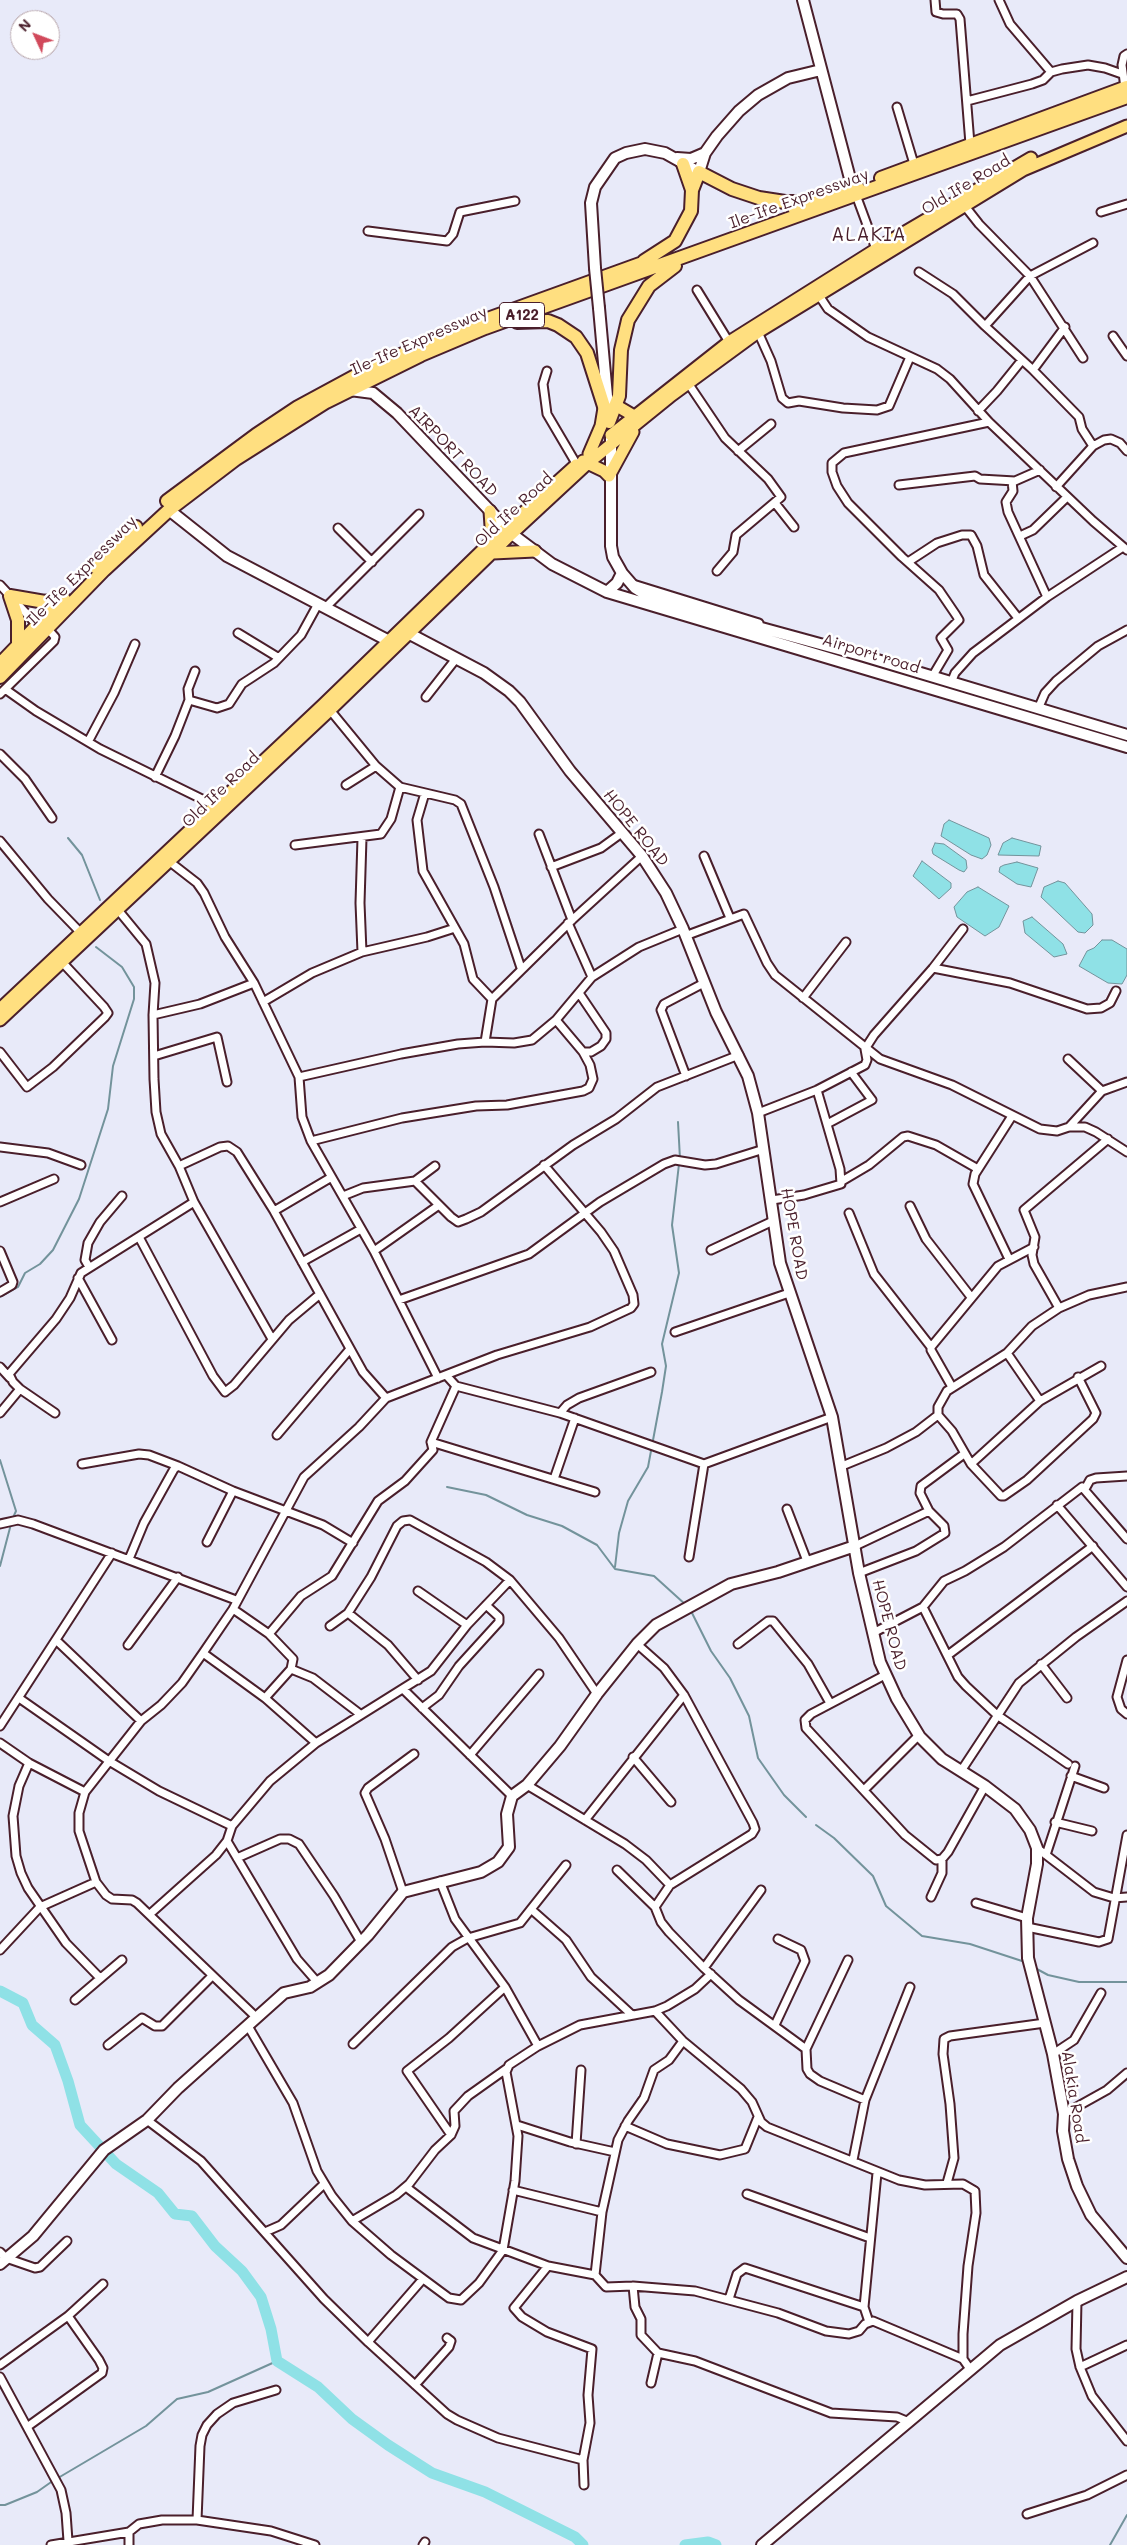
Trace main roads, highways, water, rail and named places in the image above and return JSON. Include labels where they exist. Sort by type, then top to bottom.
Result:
[{"type":"highway","name":"Ile-Ife Expressway","points":[[2,687],[42,626],[64,599],[110,552],[166,501],[222,458],[298,407],[360,374],[449,333],[806,206],[811,201],[839,191],[854,193],[914,164],[1126,91]]},
{"type":"highway","name":"Ile-Ife Expressway","points":[[0,664],[169,510],[236,459],[283,427],[349,390],[421,355],[485,328],[714,247],[1126,91]]},
{"type":"highway","points":[[678,161],[692,190]]},
{"type":"highway","points":[[631,267],[652,257],[675,241],[691,211],[692,190],[699,172],[732,189],[759,198],[785,202],[811,201]]},
{"type":"highway","points":[[485,328],[537,320],[548,321],[567,330],[576,337],[587,353],[609,422],[617,406],[622,341],[633,309],[649,286],[667,270],[714,247]]},
{"type":"highway","points":[[18,646],[18,620],[10,596],[45,602],[64,599]]},
{"type":"main road","name":"Old Ife Road","points":[[637,419],[758,332],[1018,163],[1127,118]]},
{"type":"main road","name":"Old Ife Road","points":[[0,1020],[118,910],[216,806],[389,641],[584,460],[637,419],[729,342],[876,249],[896,242],[1023,170],[1127,126]]},
{"type":"main road","points":[[604,408],[600,428],[584,460],[604,471],[609,476],[637,419],[617,406]]},
{"type":"main road","points":[[490,511],[492,547],[535,551]]},
{"type":"main road","name":"Old Ife Road","points":[[0,1009],[81,933],[150,875],[170,862],[330,710],[492,547]]},
{"type":"water","points":[[949,820],[989,838],[991,845],[987,855],[982,859],[971,855],[941,836],[944,824]]},
{"type":"water","points":[[1012,838],[1041,846],[1039,856],[998,855],[1003,843]]},
{"type":"water","points":[[935,843],[944,844],[966,860],[967,868],[964,872],[933,854],[932,850]]},
{"type":"water","points":[[922,861],[951,883],[951,888],[939,899],[913,876]]},
{"type":"water","points":[[1017,862],[1038,868],[1031,887],[1017,884],[999,872],[1000,867]]},
{"type":"water","points":[[1058,881],[1065,883],[1092,914],[1093,925],[1085,933],[1078,932],[1041,897],[1044,887]]},
{"type":"water","points":[[978,887],[1009,906],[999,927],[985,936],[957,917],[954,907],[967,892]]},
{"type":"water","points":[[1032,917],[1063,944],[1067,954],[1054,957],[1025,933],[1023,921]]},
{"type":"water","points":[[1102,940],[1112,940],[1127,949],[1127,975],[1122,984],[1108,983],[1079,966],[1087,951],[1094,948]]},
{"type":"waterway","points":[[68,838],[82,855],[100,900]]},
{"type":"waterway","points":[[0,1297],[18,1287],[25,1273],[40,1264],[53,1250],[79,1199],[108,1109],[113,1066],[134,999],[134,987],[122,967],[96,947]]},
{"type":"waterway","points":[[678,1122],[680,1159]]},
{"type":"waterway","points":[[615,1567],[619,1533],[628,1501],[648,1467],[662,1392],[666,1366],[662,1344],[679,1273],[672,1225],[679,1164]]},
{"type":"waterway","points":[[6,1379],[15,1391]]},
{"type":"waterway","points":[[0,1460],[16,1511],[12,1520]]},
{"type":"waterway","points":[[447,1487],[486,1495],[527,1515],[562,1526],[597,1545],[615,1569],[654,1576],[686,1605]]},
{"type":"waterway","points":[[0,1566],[11,1524]]},
{"type":"waterway","points":[[691,1611],[711,1651],[730,1678],[749,1716],[758,1758],[784,1795],[806,1817]]},
{"type":"waterway","points":[[816,1825],[834,1838],[873,1876],[886,1906],[922,1936],[970,1944],[1025,1962]]},
{"type":"waterway","points":[[1035,1968],[1048,1975],[1079,1982],[1127,1982]]},
{"type":"waterway","points":[[0,1991],[23,2003],[32,2025],[55,2045],[68,2081],[80,2125],[116,2164],[158,2193],[175,2214],[192,2216],[215,2246],[242,2271],[261,2297],[271,2329],[277,2361],[318,2387],[352,2419],[432,2473],[485,2492],[575,2537],[583,2545]]},
{"type":"waterway","points":[[58,2478],[146,2426],[177,2399],[208,2392],[277,2361]]},
{"type":"waterway","points":[[0,2505],[5,2505],[37,2492],[54,2480]]},
{"type":"waterway","points":[[1110,2545],[1127,2515]]},
{"type":"waterway","points":[[685,2545],[708,2542],[716,2545]]},
{"type":"district","name":"ALAKIA","points":[[869,235]]}]
